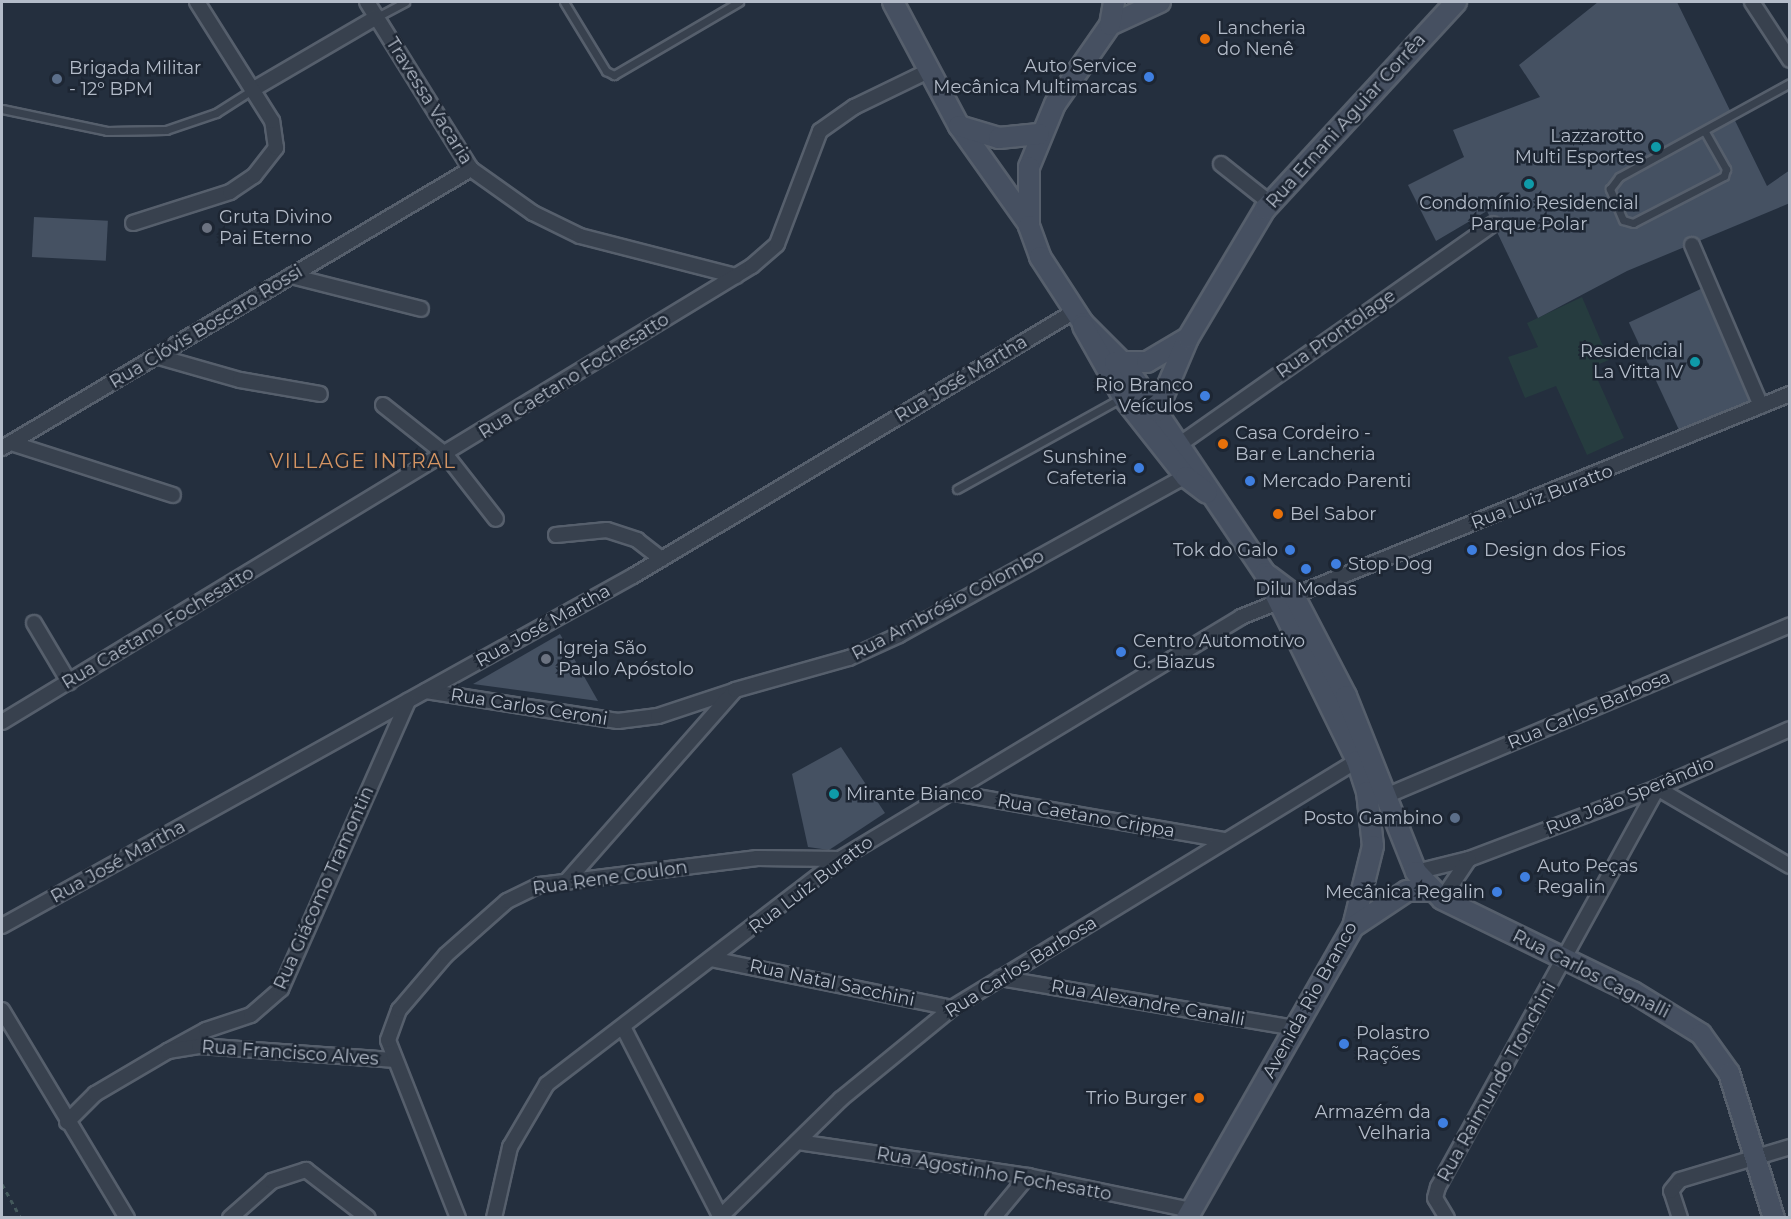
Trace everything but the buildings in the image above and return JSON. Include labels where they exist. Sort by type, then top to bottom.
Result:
[{"type":"main road","points":[[893,2],[959,126],[1029,226]]},
{"type":"main road","points":[[1110,25],[1114,2]]},
{"type":"main road","points":[[1110,25],[1160,2]]},
{"type":"main road","name":"Rua Ernani Aguiar Corrêa","points":[[1157,411],[1188,338],[1270,203],[1456,2]]},
{"type":"main road","name":"Avenida Rio Branco","points":[[1110,25],[1039,134],[1025,195],[1029,226],[1040,257],[1123,397],[1174,449],[1285,597],[1346,696],[1388,795],[1416,872],[1436,895]]},
{"type":"main road","points":[[959,126],[999,138],[1039,134]]},
{"type":"main road","name":"Avenida Rio Branco","points":[[1082,325],[1125,365],[1157,411],[1174,449]]},
{"type":"main road","name":"Rua Ernani Aguiar Corrêa","points":[[1125,365],[1158,358],[1188,338]]},
{"type":"main road","name":"Avenida Rio Branco","points":[[1189,1214],[1353,927],[1373,846],[1367,792],[1357,761],[1285,597]]},
{"type":"main road","points":[[1353,927],[1407,891],[1436,895]]},
{"type":"main road","name":"Rua Carlos Cagnalli","points":[[1436,895],[1633,992],[1718,1050],[1757,1157],[1774,1218]]},
{"type":"street","points":[[133,223],[230,192],[269,160],[276,135],[252,90],[197,2]]},
{"type":"street","name":"Travessa Vacaria","points":[[367,2],[471,168],[533,213],[580,236],[736,276]]},
{"type":"street","points":[[1752,2],[1790,60]]},
{"type":"street","points":[[252,90],[377,17]]},
{"type":"street","name":"Rua Caetano Fochesatto","points":[[2,722],[446,455],[736,276],[777,244],[820,131],[854,107],[928,71]]},
{"type":"street","points":[[1221,164],[1270,203]]},
{"type":"street","name":"Rua Clóvis Boscaro Rossi","points":[[6,445],[159,357],[471,168]]},
{"type":"street","name":"Rua Prontolage","points":[[1174,449],[1493,224]]},
{"type":"street","points":[[1692,245],[1761,406]]},
{"type":"street","points":[[291,276],[421,309]]},
{"type":"street","name":"Rua José Martha","points":[[2,926],[1082,325]]},
{"type":"street","points":[[159,357],[240,380],[320,394]]},
{"type":"street","name":"Rua Luiz Buratto","points":[[494,1218],[510,1147],[547,1084],[840,859],[949,792],[1285,597],[1790,394]]},
{"type":"street","points":[[383,405],[446,455],[496,519]]},
{"type":"street","points":[[6,445],[173,495]]},
{"type":"street","name":"Rua Ambrósio Colombo","points":[[735,690],[849,658],[898,635],[1192,473]]},
{"type":"street","points":[[556,535],[607,530],[636,540],[661,559]]},
{"type":"street","points":[[34,623],[69,682]]},
{"type":"street","name":"Rua Carlos Barbosa","points":[[1388,795],[1790,625]]},
{"type":"street","points":[[566,882],[735,690]]},
{"type":"street","name":"Rua Carlos Ceroni","points":[[426,691],[618,721],[658,716],[735,690]]},
{"type":"street","name":"Rua Giácomo Tramontin","points":[[168,1051],[206,1030],[251,1015],[281,989],[408,702]]},
{"type":"street","name":"Rua João Sperândio","points":[[1416,872],[1469,859],[1657,788],[1790,729]]},
{"type":"street","name":"Rua Carlos Barbosa","points":[[719,1217],[876,1067],[952,1008],[1224,840],[1357,761]]},
{"type":"street","points":[[1657,788],[1790,866]]},
{"type":"street","name":"Rua Raimundo Tronchini","points":[[1447,1218],[1435,1198],[1438,1186],[1565,959],[1657,788]]},
{"type":"street","name":"Rua Caetano Crippa","points":[[949,792],[1224,840]]},
{"type":"street","name":"Rua Rene Coulon","points":[[458,1218],[392,1060],[388,1040],[399,1010],[446,955],[522,892],[566,882],[757,858],[840,859]]},
{"type":"street","points":[[1436,895],[1469,859]]},
{"type":"street","name":"Rua Natal Sacchini","points":[[711,958],[952,1008]]},
{"type":"street","name":"Rua Alexandre Canalli","points":[[1000,978],[1295,1028]]},
{"type":"street","points":[[2,1010],[67,1122],[127,1218]]},
{"type":"street","points":[[623,1027],[719,1217]]},
{"type":"street","name":"Rua Francisco Alves","points":[[67,1122],[95,1094],[168,1051],[199,1046],[392,1060]]},
{"type":"street","name":"Rua Agostinho Fochesatto","points":[[798,1142],[1029,1176],[1189,1214]]},
{"type":"street","points":[[1680,1218],[1671,1191],[1680,1180],[1790,1147]]},
{"type":"street","points":[[230,1218],[272,1181],[306,1170],[368,1218]]},
{"type":"street","points":[[993,1218],[1029,1176]]},
{"type":"lane","points":[[377,17],[405,2]]},
{"type":"lane","points":[[564,2],[606,71],[614,75],[739,2]]},
{"type":"lane","points":[[1705,132],[1725,169],[1724,176],[1633,223],[1623,220],[1610,189],[1612,183],[1790,83]]},
{"type":"lane","points":[[2,109],[107,131],[166,130],[216,113],[252,90]]},
{"type":"lane","points":[[957,489],[1123,397]]},
{"type":"path","points":[[2,1184],[21,1218]]},
{"type":"green space","points":[[1582,297],[1609,360],[1592,367],[1624,438],[1587,455],[1556,386],[1525,398],[1508,357],[1538,347],[1527,323]]},
{"type":"place","name":"Lancheria do Nenê","points":[[1205,39]]},
{"type":"place","name":"Auto Service Mecânica Multimarcas","points":[[1149,77]]},
{"type":"place","name":"Brigada Militar - 12º BPM","points":[[57,79]]},
{"type":"place","name":"Lazzarotto Multi Esportes","points":[[1656,147]]},
{"type":"place","name":"Condomínio Residencial Parque Polar","points":[[1529,184]]},
{"type":"place","name":"Gruta Divino Pai Eterno","points":[[207,228]]},
{"type":"place","name":"Residencial La Vitta IV","points":[[1695,362]]},
{"type":"place","name":"Rio Branco Veículos","points":[[1205,396]]},
{"type":"place","name":"Casa Cordeiro - Bar e Lancheria","points":[[1223,444]]},
{"type":"place","name":"Sunshine Cafeteria","points":[[1139,468]]},
{"type":"place","name":"Mercado Parenti","points":[[1250,481]]},
{"type":"place","name":"Bel Sabor","points":[[1278,514]]},
{"type":"place","name":"Tok do Galo","points":[[1290,550]]},
{"type":"place","name":"Design dos Fios","points":[[1472,550]]},
{"type":"place","name":"Stop Dog","points":[[1336,564]]},
{"type":"place","name":"Dilu Modas","points":[[1306,569]]},
{"type":"place","name":"Centro Automotivo G. Biazus","points":[[1121,652]]},
{"type":"place","name":"Igreja São Paulo Apóstolo","points":[[546,659]]},
{"type":"place","name":"Mirante Bianco","points":[[834,794]]},
{"type":"place","name":"Posto Gambino","points":[[1455,818]]},
{"type":"place","name":"Auto Peças Regalin","points":[[1525,877]]},
{"type":"place","name":"Mecânica Regalin","points":[[1497,892]]},
{"type":"place","name":"Polastro Rações","points":[[1344,1044]]},
{"type":"place","name":"Trio Burger","points":[[1199,1098]]},
{"type":"place","name":"Armazém da Velharia","points":[[1443,1123]]},
{"type":"district","name":"VILLAGE INTRAL","points":[[363,461]]}]
